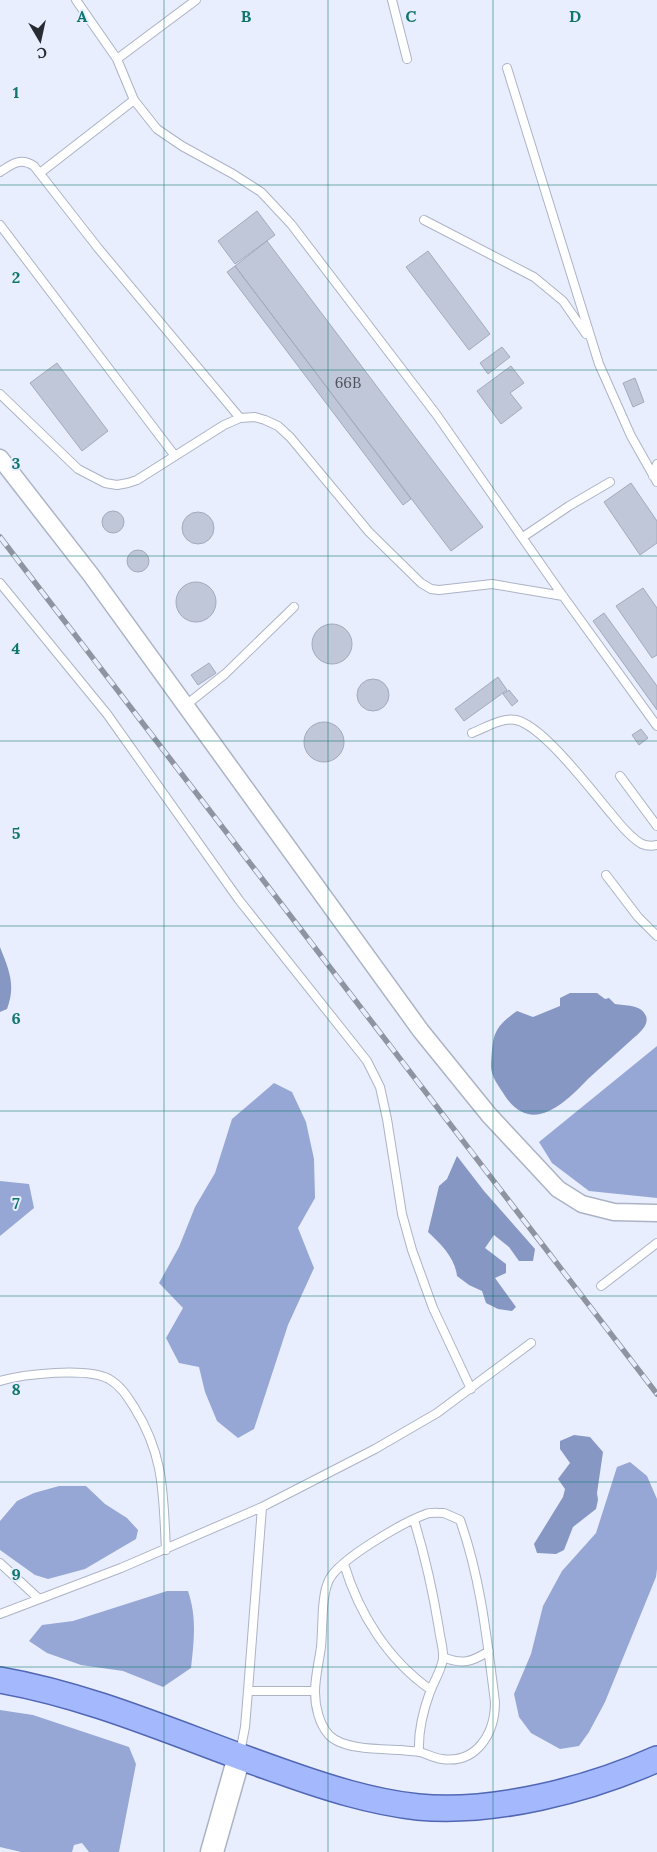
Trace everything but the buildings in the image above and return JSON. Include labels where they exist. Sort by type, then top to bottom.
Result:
[{"type":"main road","points":[[0,1680],[39,1687],[102,1706],[319,1785],[376,1800],[418,1807],[484,1806],[559,1793],[610,1778],[657,1760]]},
{"type":"street","points":[[0,458],[91,575],[421,1031],[495,1121],[558,1189],[582,1204],[614,1212],[657,1213]]},
{"type":"street","points":[[212,1852],[239,1757]]},
{"type":"lane","points":[[76,0],[117,60],[134,100],[157,129],[182,146],[261,192],[276,207],[346,294],[436,414],[563,596],[657,726]]},
{"type":"lane","points":[[117,60],[196,0]]},
{"type":"lane","points":[[392,0],[407,60]]},
{"type":"lane","points":[[507,68],[591,342],[609,390],[631,436],[655,479]]},
{"type":"lane","points":[[40,173],[134,100]]},
{"type":"lane","points":[[0,172],[19,161],[27,161],[34,166],[98,248],[240,418]]},
{"type":"lane","points":[[424,220],[534,277],[563,301],[591,342]]},
{"type":"lane","points":[[0,224],[175,456]]},
{"type":"lane","points":[[0,394],[78,469],[105,483],[117,485],[128,483],[224,425],[240,418],[255,417],[265,420],[278,426],[290,437],[369,532],[421,582],[431,589],[439,590],[492,584],[563,596]]},
{"type":"lane","points":[[655,479],[657,464]]},
{"type":"lane","points":[[523,537],[569,506],[610,482]]},
{"type":"lane","points":[[0,583],[107,714],[239,900],[367,1061],[380,1087],[402,1214],[412,1250],[433,1308],[471,1388]]},
{"type":"lane","points":[[186,705],[225,674],[294,607]]},
{"type":"lane","points":[[472,733],[509,719],[523,722],[532,727],[564,759],[634,838],[642,844],[657,845]]},
{"type":"lane","points":[[620,776],[657,826]]},
{"type":"lane","points":[[606,875],[638,917],[657,936]]},
{"type":"lane","points":[[601,1286],[657,1243]]},
{"type":"lane","points":[[0,1614],[166,1550],[262,1507],[375,1449],[437,1413],[531,1343]]},
{"type":"lane","points":[[0,1380],[20,1375],[86,1372],[108,1379],[124,1391],[153,1443],[162,1479],[166,1550]]},
{"type":"lane","points":[[239,1757],[245,1727],[262,1507]]},
{"type":"lane","points":[[444,1513],[460,1520],[479,1583],[486,1627],[495,1712],[486,1740],[476,1751],[465,1757],[441,1759],[419,1752],[342,1743],[329,1736],[322,1725],[317,1708],[315,1691],[326,1590],[330,1578],[359,1551],[414,1520],[427,1514],[444,1513]]},
{"type":"lane","points":[[414,1520],[435,1603],[443,1656],[441,1669],[431,1690],[421,1720],[418,1741],[419,1752]]},
{"type":"lane","points":[[0,1564],[39,1599]]},
{"type":"lane","points":[[344,1564],[352,1590],[374,1630],[401,1667],[431,1690]]},
{"type":"lane","points":[[443,1656],[452,1661],[474,1661],[488,1651]]},
{"type":"lane","points":[[248,1690],[315,1691]]},
{"type":"shaded area","points":[[0,947],[9,970],[11,992],[7,1009],[0,1012]]},
{"type":"shaded area","points":[[570,993],[597,993],[605,999],[609,998],[615,1004],[637,1007],[644,1012],[647,1020],[646,1024],[638,1034],[559,1105],[548,1112],[537,1115],[526,1114],[515,1108],[505,1096],[492,1074],[491,1066],[495,1034],[498,1028],[517,1011],[533,1017],[560,1006],[560,998]]},
{"type":"shaded area","points":[[657,1046],[657,1198],[589,1191],[552,1163],[539,1142]]},
{"type":"shaded area","points":[[274,1083],[292,1092],[306,1122],[314,1159],[315,1198],[298,1228],[314,1268],[288,1325],[254,1429],[238,1438],[217,1421],[205,1392],[199,1367],[179,1363],[166,1338],[183,1308],[159,1283],[179,1247],[195,1207],[215,1173],[232,1119]]},
{"type":"shaded area","points":[[457,1156],[484,1191],[535,1249],[533,1261],[519,1261],[509,1247],[494,1235],[485,1248],[506,1264],[506,1273],[495,1278],[516,1307],[512,1311],[498,1309],[486,1303],[482,1291],[469,1285],[457,1276],[450,1257],[428,1232],[439,1186],[447,1179]]},
{"type":"shaded area","points":[[0,1181],[29,1184],[34,1208],[0,1236]]},
{"type":"shaded area","points":[[574,1435],[590,1437],[603,1452],[596,1509],[573,1527],[564,1550],[556,1554],[537,1553],[534,1544],[563,1497],[565,1489],[558,1479],[570,1463],[560,1449],[560,1441]]},
{"type":"shaded area","points":[[630,1462],[647,1476],[657,1499],[656,1577],[605,1702],[589,1732],[579,1746],[560,1749],[531,1733],[519,1717],[514,1694],[531,1654],[543,1606],[562,1571],[596,1533],[617,1467]]},
{"type":"shaded area","points":[[59,1486],[86,1486],[105,1504],[127,1518],[138,1530],[136,1539],[85,1569],[48,1579],[35,1575],[0,1550],[0,1521],[17,1501],[34,1493]]},
{"type":"shaded area","points":[[167,1591],[188,1591],[193,1610],[194,1638],[191,1668],[163,1687],[123,1671],[81,1665],[47,1653],[29,1641],[42,1625],[73,1621]]},
{"type":"shaded area","points":[[0,1710],[33,1715],[129,1747],[136,1764],[119,1852],[89,1852],[82,1843],[74,1845],[72,1852],[21,1852],[0,1847]]},
{"type":"railway","points":[[0,537],[657,1394]]}]
